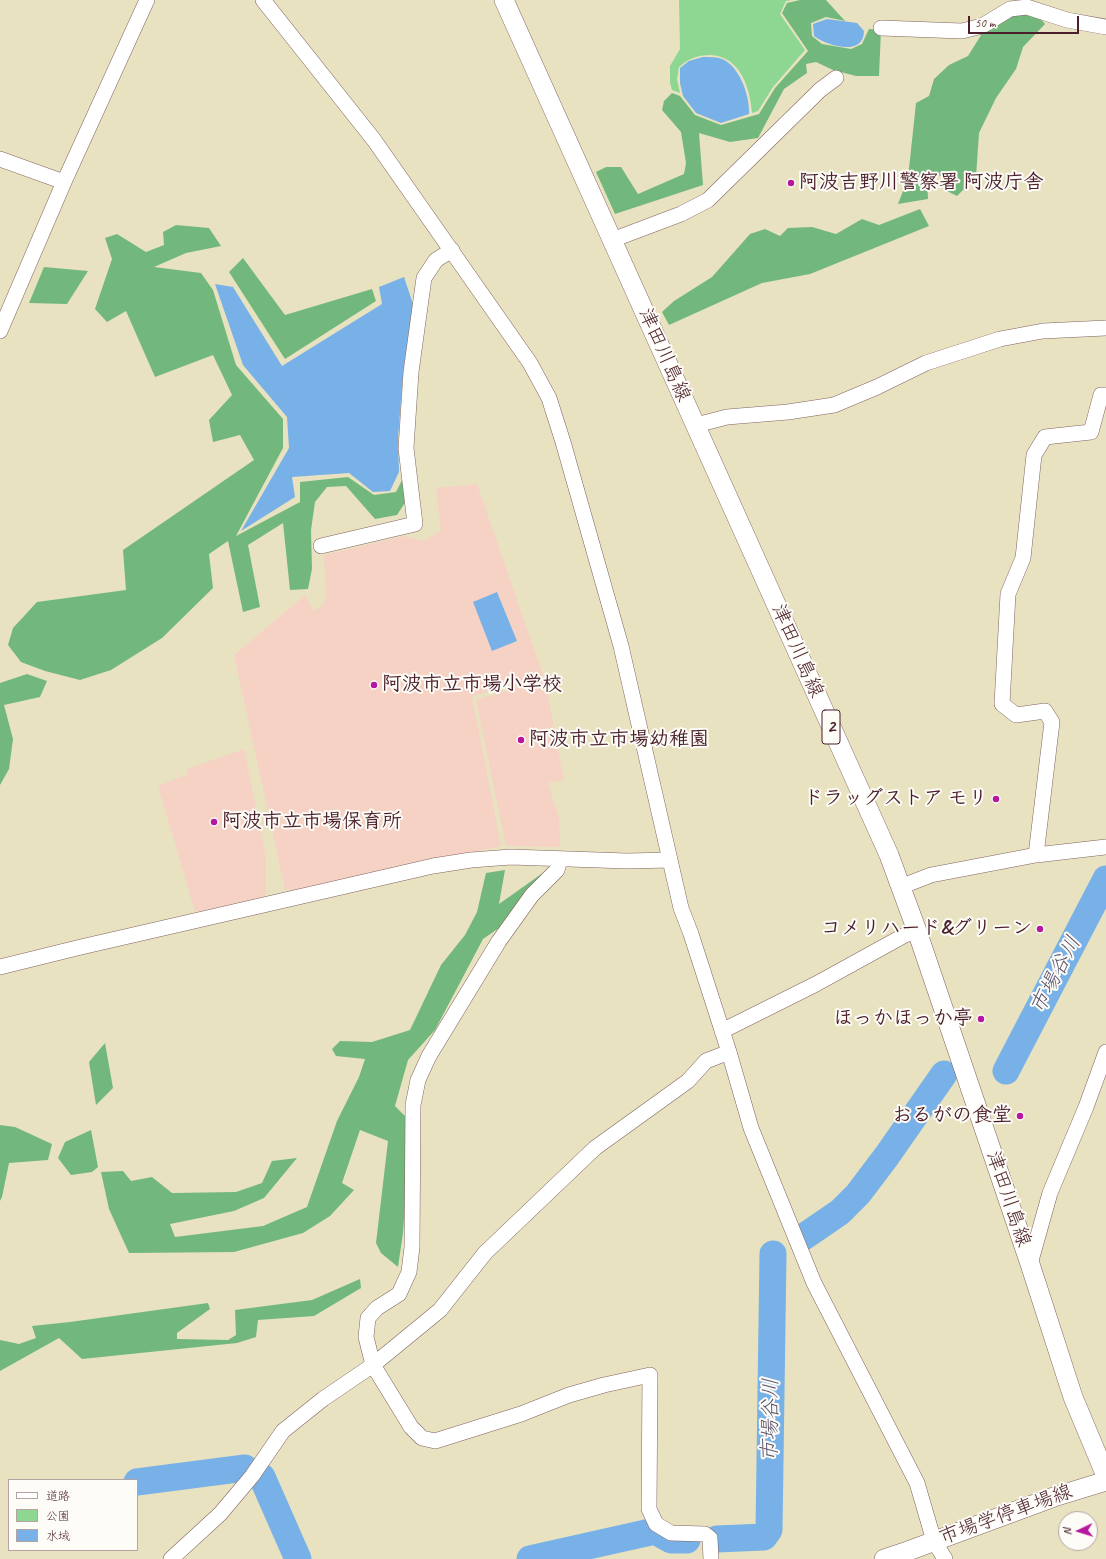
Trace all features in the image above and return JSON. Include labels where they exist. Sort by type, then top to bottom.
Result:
[{"type":"main road","name":"津田川島線","points":[[504,0],[889,856],[917,931],[1030,1264],[1073,1397],[1106,1476]]},
{"type":"main road","name":"市場学停車場線","points":[[884,1559],[1054,1497],[1106,1481]]},
{"type":"street","points":[[0,331],[64,182],[147,0]]},
{"type":"street","points":[[263,0],[374,140],[530,363],[549,398],[621,646],[681,908],[691,934],[729,1052],[751,1128],[814,1283],[917,1483],[934,1541],[945,1559]]},
{"type":"street","points":[[882,28],[962,31],[982,26],[1010,9],[1026,7],[1067,20],[1106,27]]},
{"type":"street","points":[[612,240],[681,214],[708,200],[820,90],[836,78]]},
{"type":"street","points":[[0,159],[64,182]]},
{"type":"street","points":[[320,546],[415,524],[406,448],[410,372],[424,278],[436,260],[452,250]]},
{"type":"street","points":[[696,425],[727,418],[788,412],[834,405],[877,387],[926,363],[1000,339],[1043,331],[1106,328]]},
{"type":"street","points":[[1036,855],[1052,722],[1045,711],[1016,715],[1002,704],[1008,594],[1023,558],[1034,454],[1044,437],[1091,432],[1101,395],[1106,395]]},
{"type":"street","points":[[900,887],[931,875],[1036,855],[1106,847]]},
{"type":"street","points":[[0,967],[88,945],[433,866],[472,860],[511,857],[627,861],[670,860]]},
{"type":"street","points":[[560,859],[557,870],[532,895],[499,941],[429,1056],[418,1080],[413,1105],[412,1247],[409,1272],[399,1294],[377,1308],[368,1318],[366,1337],[373,1365],[411,1426],[422,1438],[435,1441],[521,1414],[569,1395],[604,1385],[650,1375],[649,1509],[656,1524],[671,1533],[705,1534],[710,1538],[711,1559]]},
{"type":"street","points":[[722,1031],[816,984],[905,935],[917,931]]},
{"type":"street","points":[[172,1559],[220,1514],[252,1476],[284,1431],[323,1399],[373,1365],[440,1310],[485,1253],[594,1148],[688,1081],[706,1061],[729,1052]]},
{"type":"street","points":[[1030,1264],[1050,1193],[1086,1107],[1106,1052]]},
{"type":"shaded area","name":"阿波市立市場小学校","points":[[477,484],[543,675],[472,696],[501,846],[311,889],[285,890],[234,655],[305,595],[314,611],[323,605],[326,595],[324,555],[404,536],[424,541],[441,530],[436,488]]},
{"type":"shaded area","name":"阿波市立市場幼稚園","points":[[545,679],[564,780],[548,783],[559,818],[560,847],[506,846],[476,700]]},
{"type":"shaded area","name":"阿波市立市場保育所","points":[[244,749],[266,857],[266,898],[195,912],[158,786],[188,774],[187,769]]},
{"type":"green space","points":[[679,0],[792,0],[786,1],[780,14],[805,50],[773,87],[758,111],[752,113],[749,93],[742,75],[729,61],[720,57],[710,55],[701,56],[686,62],[679,67],[677,79],[680,93],[672,90],[670,83],[670,66],[680,49]]},
{"type":"green space","points":[[800,0],[826,0],[845,21],[826,17],[811,23],[812,36],[822,44],[851,49],[862,44],[869,29],[881,30],[879,76],[856,76],[833,70],[816,62],[806,64],[807,73],[784,89],[758,138],[730,142],[699,133],[703,185],[615,214],[596,172],[606,167],[621,167],[638,194],[684,174],[686,163],[681,132],[662,110],[664,101],[672,93],[680,96],[695,115],[721,125],[759,114],[775,88],[808,51],[782,13],[787,3]]},
{"type":"green space","points":[[1024,12],[1039,17],[1045,24],[1023,47],[1016,69],[996,98],[979,133],[976,177],[957,196],[947,191],[950,176],[927,175],[928,199],[898,204],[908,178],[916,103],[929,96],[934,79],[949,65],[968,56],[983,32],[1014,13]]},
{"type":"green space","points":[[920,209],[929,226],[810,274],[762,283],[669,325],[662,312],[674,301],[712,277],[750,234],[765,229],[780,236],[788,228],[812,227],[836,234],[862,219],[879,225]]},
{"type":"green space","points":[[176,225],[209,228],[221,246],[186,253],[154,267],[201,273],[213,290],[236,365],[283,419],[283,448],[236,536],[300,502],[300,482],[348,477],[374,495],[396,492],[404,476],[406,501],[397,515],[375,519],[346,486],[327,487],[315,502],[311,530],[312,569],[308,589],[290,590],[283,523],[248,545],[260,607],[243,612],[228,541],[209,554],[213,588],[162,638],[111,670],[80,680],[45,671],[21,662],[8,645],[13,628],[37,602],[126,590],[123,550],[254,460],[240,435],[213,442],[209,420],[232,395],[213,355],[155,377],[126,311],[107,322],[95,309],[112,259],[105,238],[117,234],[146,252],[164,245],[163,232]]},
{"type":"green space","points":[[243,258],[285,315],[372,289],[376,301],[285,359],[229,272]]},
{"type":"green space","points":[[44,267],[88,271],[67,304],[29,303]]},
{"type":"green space","points":[[27,674],[47,681],[40,697],[4,705],[13,739],[9,769],[0,785],[0,683]]},
{"type":"green space","points":[[505,870],[499,904],[547,870],[502,926],[483,939],[435,1030],[408,1060],[395,1106],[406,1117],[408,1160],[403,1233],[398,1267],[381,1253],[376,1243],[388,1141],[360,1130],[342,1183],[354,1190],[330,1216],[303,1233],[234,1252],[129,1253],[109,1209],[101,1172],[123,1171],[131,1181],[152,1177],[172,1193],[236,1192],[262,1183],[272,1161],[297,1158],[264,1198],[234,1211],[170,1224],[175,1237],[263,1226],[307,1207],[337,1121],[359,1077],[365,1059],[336,1056],[332,1049],[340,1041],[372,1042],[410,1030],[441,965],[465,935],[477,912],[486,873]]},
{"type":"green space","points":[[105,1043],[113,1088],[96,1105],[89,1062]]},
{"type":"green space","points":[[0,1125],[15,1127],[52,1144],[48,1160],[9,1163],[0,1201]]},
{"type":"green space","points":[[91,1130],[98,1167],[92,1172],[71,1175],[58,1158],[65,1142]]},
{"type":"green space","points":[[360,1279],[361,1288],[314,1316],[258,1320],[256,1337],[237,1343],[82,1359],[59,1338],[0,1371],[0,1340],[19,1344],[36,1338],[32,1326],[208,1303],[210,1309],[177,1333],[177,1339],[228,1340],[236,1335],[235,1310],[312,1300]]},
{"type":"water","points":[[827,19],[857,23],[864,31],[862,39],[858,44],[852,47],[836,46],[820,40],[814,36],[813,24]]},
{"type":"water","points":[[703,57],[719,58],[726,61],[738,73],[748,98],[749,114],[721,123],[696,113],[683,96],[680,83],[680,68],[689,61]]},
{"type":"water","points":[[404,277],[413,304],[403,374],[398,439],[399,472],[390,491],[373,492],[349,473],[292,477],[295,497],[241,531],[289,448],[287,417],[243,365],[215,284],[233,287],[282,366],[382,304],[379,287]]},
{"type":"water","points":[[497,592],[517,641],[492,651],[473,602]]},
{"type":"waterway","name":"市場谷川","points":[[1006,1071],[1106,879]]},
{"type":"waterway","name":"市場谷川","points":[[802,1238],[840,1212],[858,1194],[886,1157],[944,1074]]},
{"type":"waterway","name":"市場谷川","points":[[717,1539],[764,1537],[769,1530],[773,1254]]},
{"type":"waterway","name":"市場谷川","points":[[138,1482],[245,1468]]},
{"type":"waterway","name":"市場谷川","points":[[262,1477],[298,1559]]},
{"type":"waterway","name":"市場谷川","points":[[530,1559],[655,1531],[671,1540],[687,1540]]},
{"type":"place","name":"阿波吉野川警察署 阿波庁舎","points":[[791,183]]},
{"type":"place","name":"阿波市立市場小学校","points":[[374,685]]},
{"type":"place","name":"阿波市立市場幼稚園","points":[[521,740]]},
{"type":"place","name":"ドラッグストア モリ","points":[[996,799]]},
{"type":"place","name":"阿波市立市場保育所","points":[[214,822]]},
{"type":"place","name":"コメリハード&グリーン","points":[[1040,929]]},
{"type":"place","name":"ほっかほっか亭","points":[[981,1019]]},
{"type":"place","name":"おるがの食堂","points":[[1020,1116]]}]
